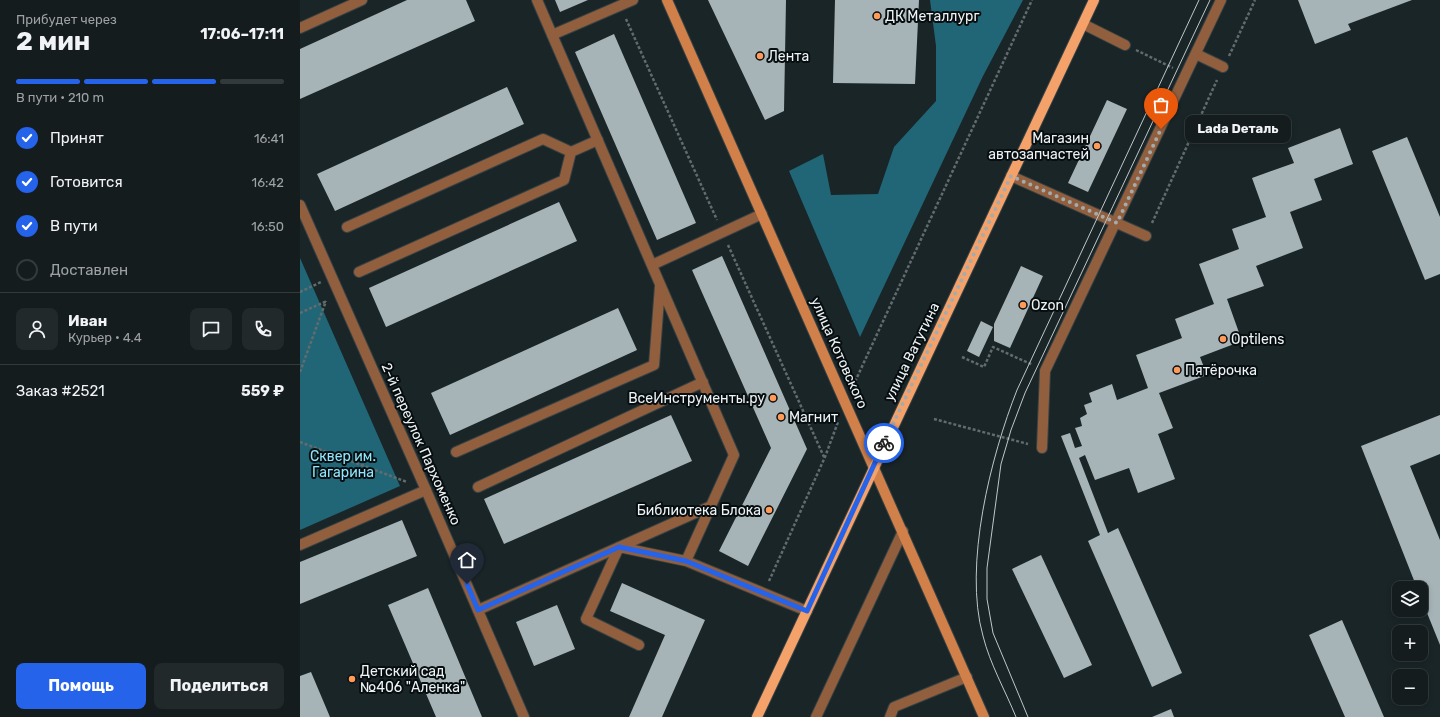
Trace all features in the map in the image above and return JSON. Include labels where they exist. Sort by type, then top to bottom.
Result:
[{"type":"main road","name":"улица Котовского","points":[[668,0],[984,717]]},
{"type":"main road","name":"улица Ватутина","points":[[757,717],[874,465],[1094,0]]},
{"type":"street","points":[[300,28],[362,0]]},
{"type":"street","points":[[537,0],[734,455],[686,561]]},
{"type":"street","points":[[552,35],[633,0]]},
{"type":"street","points":[[1042,448],[1045,371],[1117,223],[1221,0]]},
{"type":"street","points":[[1083,24],[1125,45]]},
{"type":"street","points":[[1196,54],[1224,67]]},
{"type":"street","points":[[347,227],[543,139],[570,152],[598,140]]},
{"type":"street","points":[[359,272],[564,180],[570,152]]},
{"type":"street","points":[[1011,176],[1146,236]]},
{"type":"street","name":"2-й переулок Пархоменко","points":[[300,205],[426,490],[524,717]]},
{"type":"street","points":[[652,265],[762,214]]},
{"type":"street","points":[[456,452],[654,364],[660,284]]},
{"type":"street","points":[[478,487],[702,382]]},
{"type":"street","points":[[300,544],[426,490]]},
{"type":"street","points":[[478,610],[711,506]]},
{"type":"street","points":[[816,717],[902,531]]},
{"type":"street","points":[[619,547],[686,561],[807,611]]},
{"type":"street","points":[[619,547],[586,619],[639,645]]},
{"type":"street","points":[[890,717],[894,707],[967,677]]},
{"type":"path","points":[[854,384],[1032,0]]},
{"type":"path","points":[[1146,236],[1255,0]]},
{"type":"path","points":[[1125,45],[1186,75]]},
{"type":"path","points":[[300,292],[332,277]]},
{"type":"path","points":[[300,313],[340,294]]},
{"type":"path","points":[[300,372],[326,301]]},
{"type":"path","points":[[962,357],[984,367],[993,347],[1045,371]]},
{"type":"path","points":[[934,419],[1042,448]]},
{"type":"path","points":[[300,442],[426,490]]},
{"type":"path","points":[[763,593],[825,457]]},
{"type":"green space","points":[[930,0],[1023,0],[983,76],[860,337],[789,171],[823,154],[831,195],[878,194],[894,147],[936,101],[936,46]]},
{"type":"green space","name":"Сквер им. Гагарина","points":[[300,258],[400,486],[300,530]]},
{"type":"building","points":[[407,0],[466,0],[475,21],[300,99],[300,49]]},
{"type":"building","points":[[555,0],[588,0],[560,12]]},
{"type":"building","name":"Лента","points":[[708,0],[786,0],[784,111],[765,120]]},
{"type":"building","points":[[835,0],[919,0],[915,84],[833,83]]},
{"type":"building","points":[[1298,0],[1412,0],[1348,24],[1351,30],[1315,44]]},
{"type":"building","points":[[614,34],[696,223],[657,240],[575,52]]},
{"type":"building","points":[[507,87],[524,124],[335,211],[317,174]]},
{"type":"building","name":"Магазин автозапчастей","points":[[1107,100],[1127,109],[1088,192],[1068,183]]},
{"type":"building","points":[[1340,128],[1353,164],[1314,179],[1322,200],[1290,212],[1303,248],[1256,266],[1264,286],[1227,299],[1242,341],[1200,357],[1207,375],[1159,393],[1173,428],[1158,434],[1175,479],[1138,493],[1129,468],[1095,480],[1085,455],[1079,458],[1108,533],[1118,528],[1182,673],[1152,687],[1088,541],[1100,535],[1061,436],[1070,433],[1075,448],[1082,446],[1075,428],[1082,426],[1080,418],[1087,414],[1084,405],[1092,402],[1089,393],[1112,384],[1117,400],[1148,388],[1136,355],[1182,338],[1175,319],[1214,304],[1199,264],[1239,249],[1232,229],[1266,217],[1252,178],[1294,163],[1288,148]]},
{"type":"building","points":[[1407,137],[1440,217],[1440,274],[1425,280],[1372,151]]},
{"type":"building","points":[[559,202],[577,241],[386,327],[369,288]]},
{"type":"building","points":[[722,256],[807,449],[748,566],[719,551],[771,448],[692,270]]},
{"type":"building","points":[[1021,266],[1043,276],[1010,348],[994,341],[994,324]]},
{"type":"building","points":[[618,308],[637,350],[450,435],[431,393]]},
{"type":"building","points":[[981,321],[993,327],[979,357],[967,351]]},
{"type":"building","points":[[671,415],[692,461],[504,544],[484,499]]},
{"type":"building","points":[[1440,415],[1440,454],[1410,466],[1440,540],[1440,645],[1428,615],[1428,581],[1414,581],[1361,446]]},
{"type":"building","points":[[402,520],[417,556],[300,604],[300,562]]},
{"type":"building","points":[[1041,555],[1092,665],[1064,678],[1012,569]]},
{"type":"building","points":[[622,583],[705,620],[662,717],[629,717],[665,635],[610,611]]},
{"type":"building","points":[[428,588],[482,717],[436,717],[388,605]]},
{"type":"building","points":[[557,605],[575,649],[534,666],[516,622]]},
{"type":"building","points":[[1342,620],[1384,717],[1345,717],[1309,635]]},
{"type":"building","points":[[311,672],[330,717],[300,717],[300,676]]},
{"type":"building","points":[[1171,709],[1174,717],[1152,717]]},
{"type":"tram line","points":[[1016,717],[986,646],[978,608],[976,577],[978,544],[983,511],[998,446],[1017,390],[1199,0]]},
{"type":"tram line","points":[[1028,717],[993,633],[987,599],[987,568],[1001,464],[1011,430],[1025,393],[1210,0]]},
{"type":"way so far","points":[[884,443],[1011,176],[1117,223],[1161,129]]},
{"type":"place","name":"ДК Металлург","points":[[877,16]]},
{"type":"place","name":"Лента","points":[[760,56]]},
{"type":"place","name":"Lada Dеталь","points":[[1161,129]]},
{"type":"place","name":"Магазин автозапчастей","points":[[1097,146]]},
{"type":"place","name":"Ozon","points":[[1023,305]]},
{"type":"place","name":"Optilens","points":[[1223,339]]},
{"type":"place","name":"Пятёрочка","points":[[1177,370]]},
{"type":"place","name":"ВсеИнструменты.ру","points":[[773,398]]},
{"type":"place","name":"Магнит","points":[[781,417]]},
{"type":"place","name":"Библиотека Блока","points":[[769,510]]},
{"type":"place","name":"Детский сад №406 \"Аленка\"","points":[[352,679]]},
{"type":"route","points":[[467,584],[478,610],[619,547],[686,561],[807,611],[884,443]]}]
